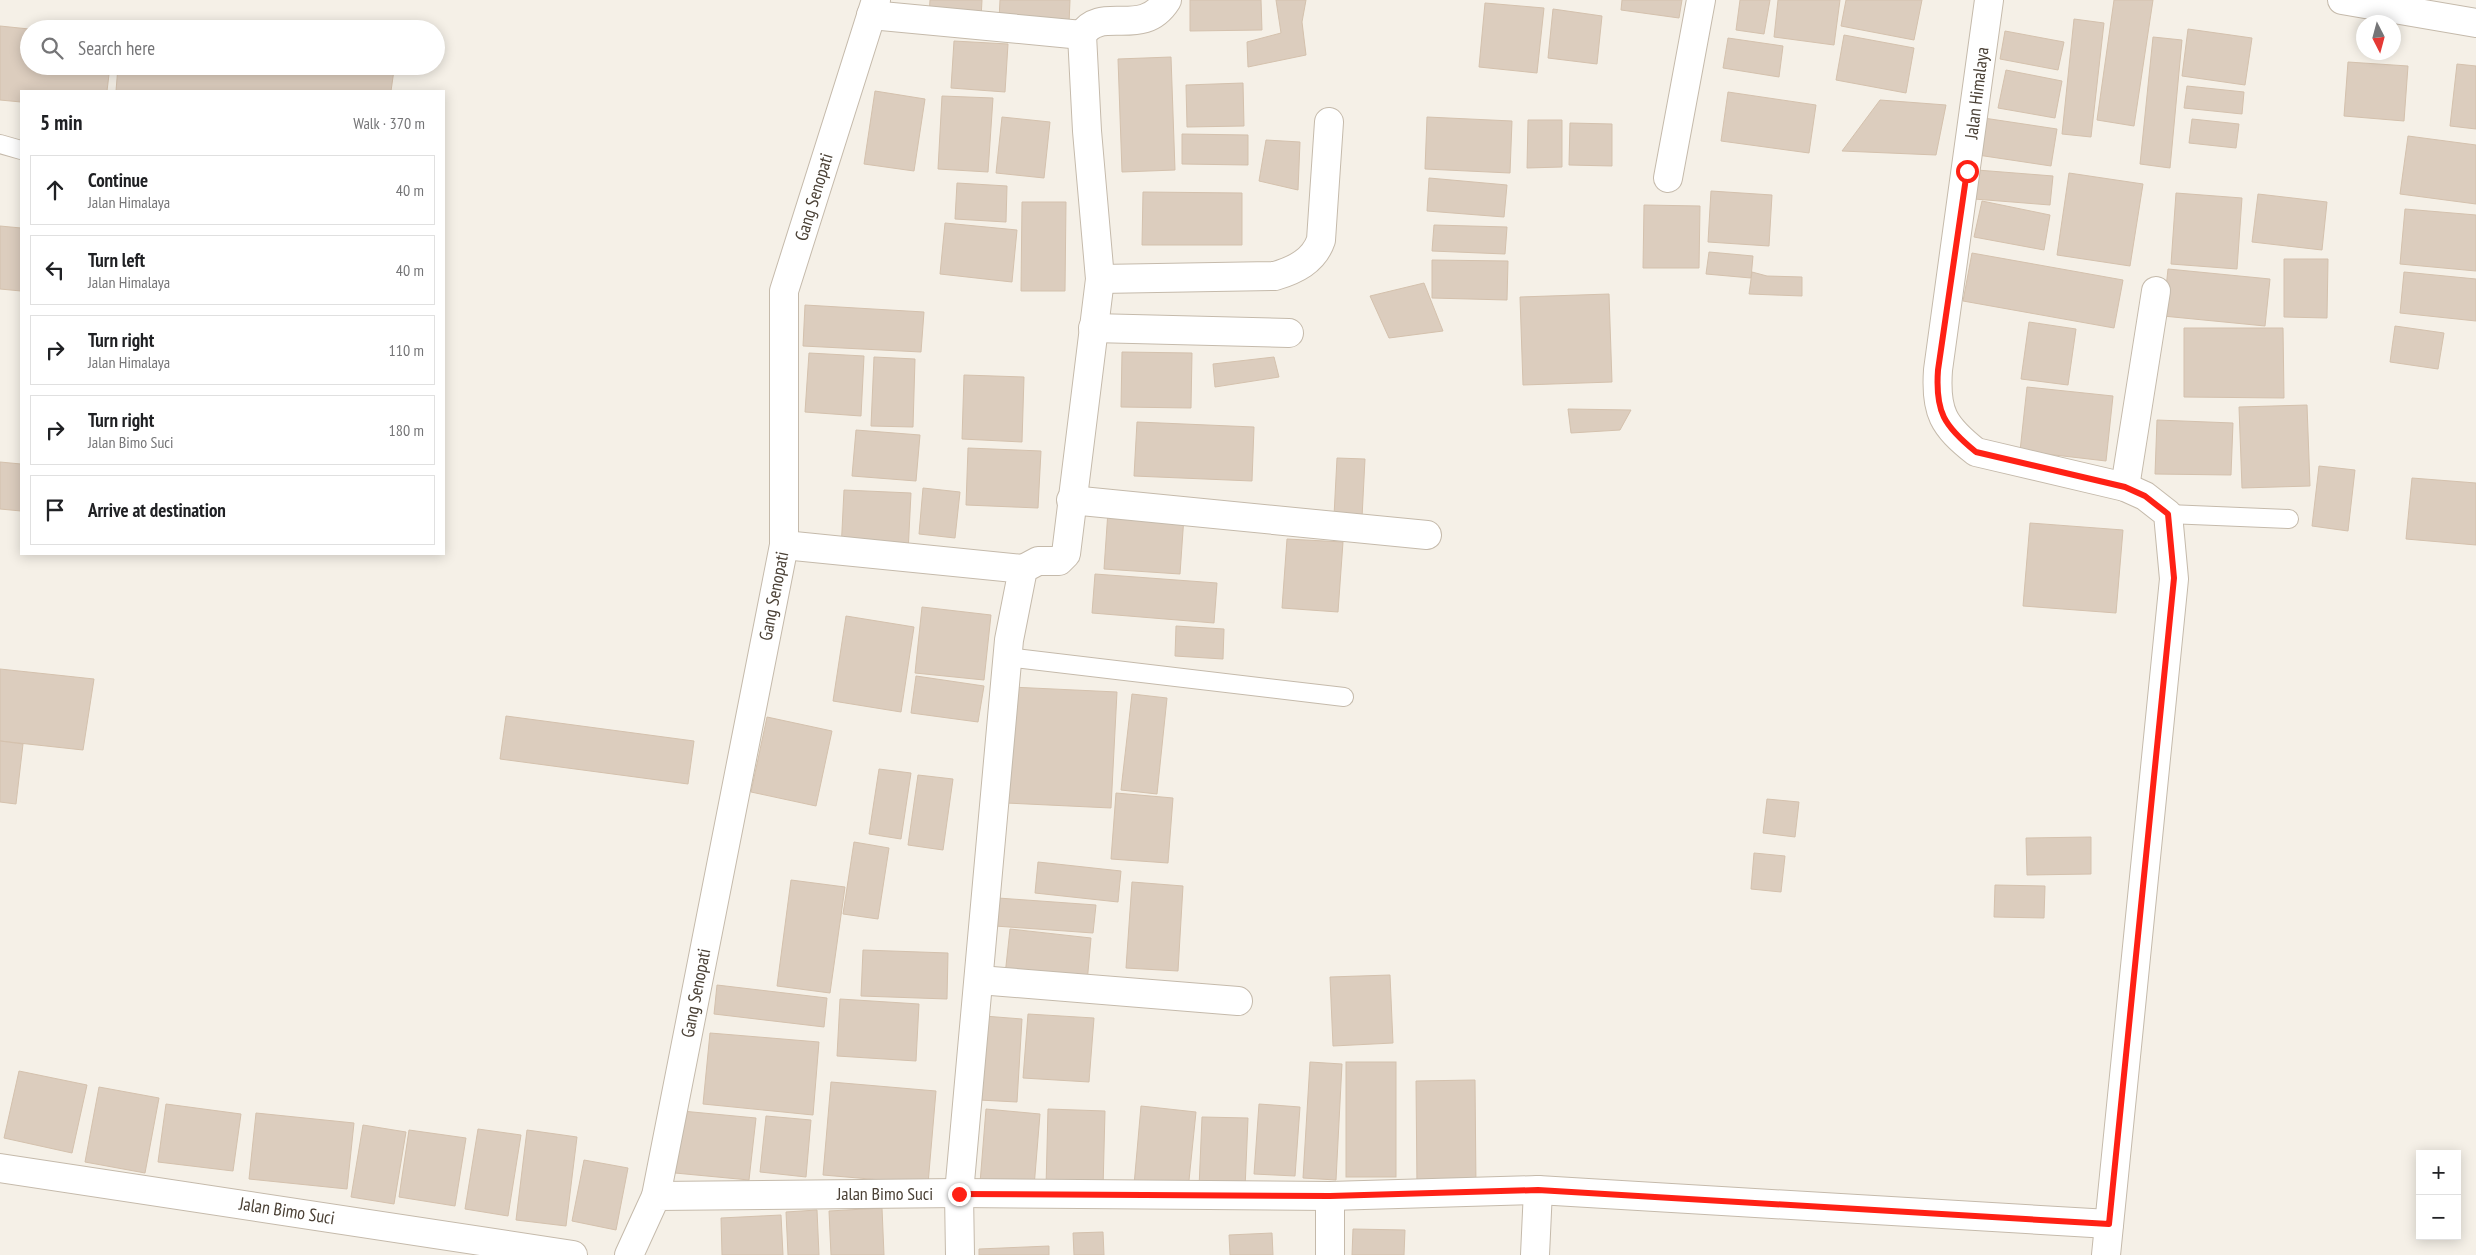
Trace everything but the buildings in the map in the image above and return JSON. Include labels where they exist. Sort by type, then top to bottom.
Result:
[{"type":"street","points":[[784,545],[1023,569],[1038,561],[1059,561],[1066,554],[1071,500],[1100,279],[1087,131],[1082,35],[1086,28],[1101,22],[1141,20],[1153,16],[1160,11],[1167,0]]},
{"type":"street","points":[[1668,178],[1701,0]]},
{"type":"street","name":"Jalan Himalaya","points":[[1989,0],[1938,370],[1936,391],[1940,413],[1963,442],[1976,452],[2125,487],[2145,496],[2168,514]]},
{"type":"street","points":[[2342,0],[2476,23]]},
{"type":"street","points":[[873,8],[1082,35]]},
{"type":"street","name":"Gang Senopati","points":[[656,1196],[784,545],[784,291],[873,8]]},
{"type":"street","points":[[1100,279],[1275,276],[1293,271],[1318,250],[1321,240],[1329,122]]},
{"type":"street","points":[[2125,487],[2156,291]]},
{"type":"street","points":[[1093,328],[1289,333]]},
{"type":"street","points":[[1071,500],[1427,535]]},
{"type":"street","points":[[2106,1255],[2174,578],[2168,514]]},
{"type":"street","points":[[960,1255],[959,1194],[1007,657],[1023,569]]},
{"type":"street","points":[[979,980],[1238,1001]]},
{"type":"street","name":"Jalan Bimo Suci","points":[[0,1168],[573,1255]]},
{"type":"street","points":[[1535,1255],[1538,1190]]},
{"type":"street","name":"Jalan Bimo Suci","points":[[656,1196],[959,1194],[1330,1196],[1538,1190],[2109,1224]]},
{"type":"street","points":[[629,1255],[656,1196]]},
{"type":"street","points":[[1330,1196],[1330,1255]]},
{"type":"lane","points":[[0,144],[20,150]]},
{"type":"lane","points":[[2168,514],[2289,519]]},
{"type":"lane","points":[[1007,657],[1344,697]]},
{"type":"route","points":[[959,1194],[1330,1196],[1538,1190],[2109,1224],[2174,578],[2168,514],[2145,496],[2125,487],[1976,452],[1963,442],[1940,413],[1936,391],[1938,370],[1967,171]]}]
